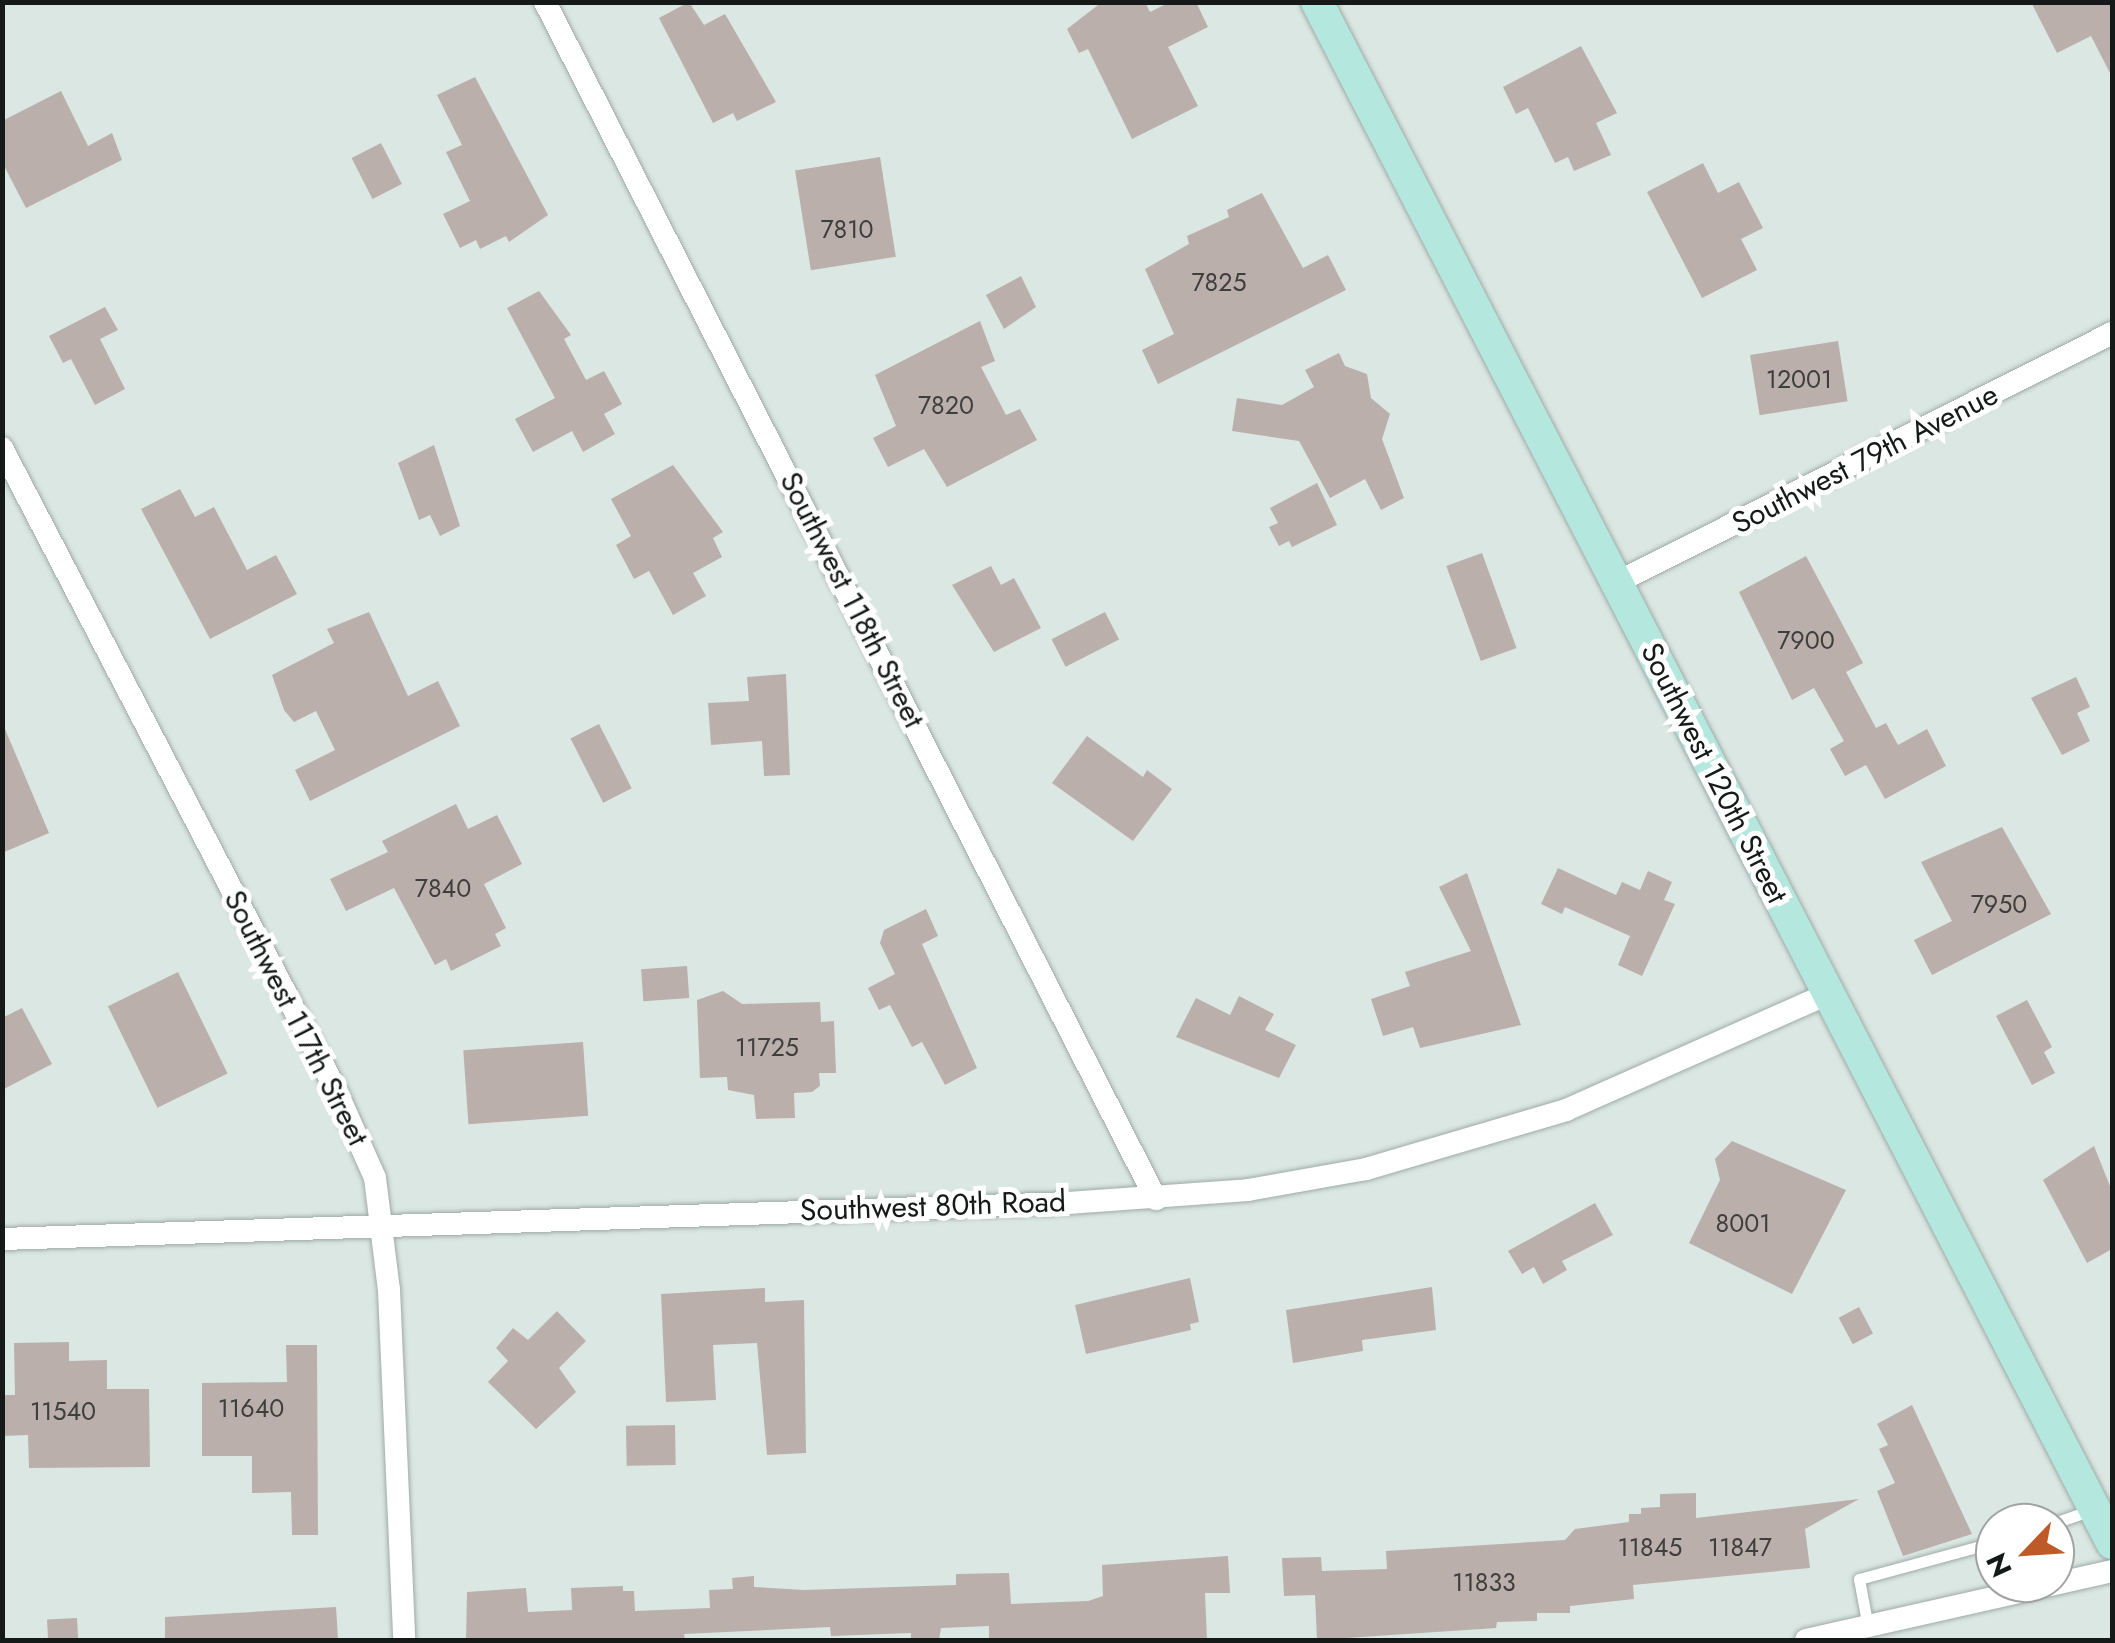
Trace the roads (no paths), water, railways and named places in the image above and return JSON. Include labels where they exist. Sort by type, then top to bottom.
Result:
[{"type":"street","name":"Southwest 118th Street","points":[[545,2],[1156,1199]]},
{"type":"street","name":"Southwest 120th Street","points":[[1317,2],[2112,1544]]},
{"type":"street","name":"Southwest 79th Avenue","points":[[1616,583],[2112,334]]},
{"type":"street","name":"Southwest 117th Street","points":[[2,448],[342,1104],[375,1178],[382,1223],[404,1640]]},
{"type":"street","name":"Southwest 80th Road","points":[[2,1240],[382,1223],[1156,1199],[1303,1181],[1472,1140],[1604,1097],[1828,994]]},
{"type":"street","points":[[1806,1640],[2112,1571]]},
{"type":"lane","points":[[2075,1515],[2095,1508]]},
{"type":"lane","points":[[1868,1627],[1859,1579],[1975,1547]]}]
